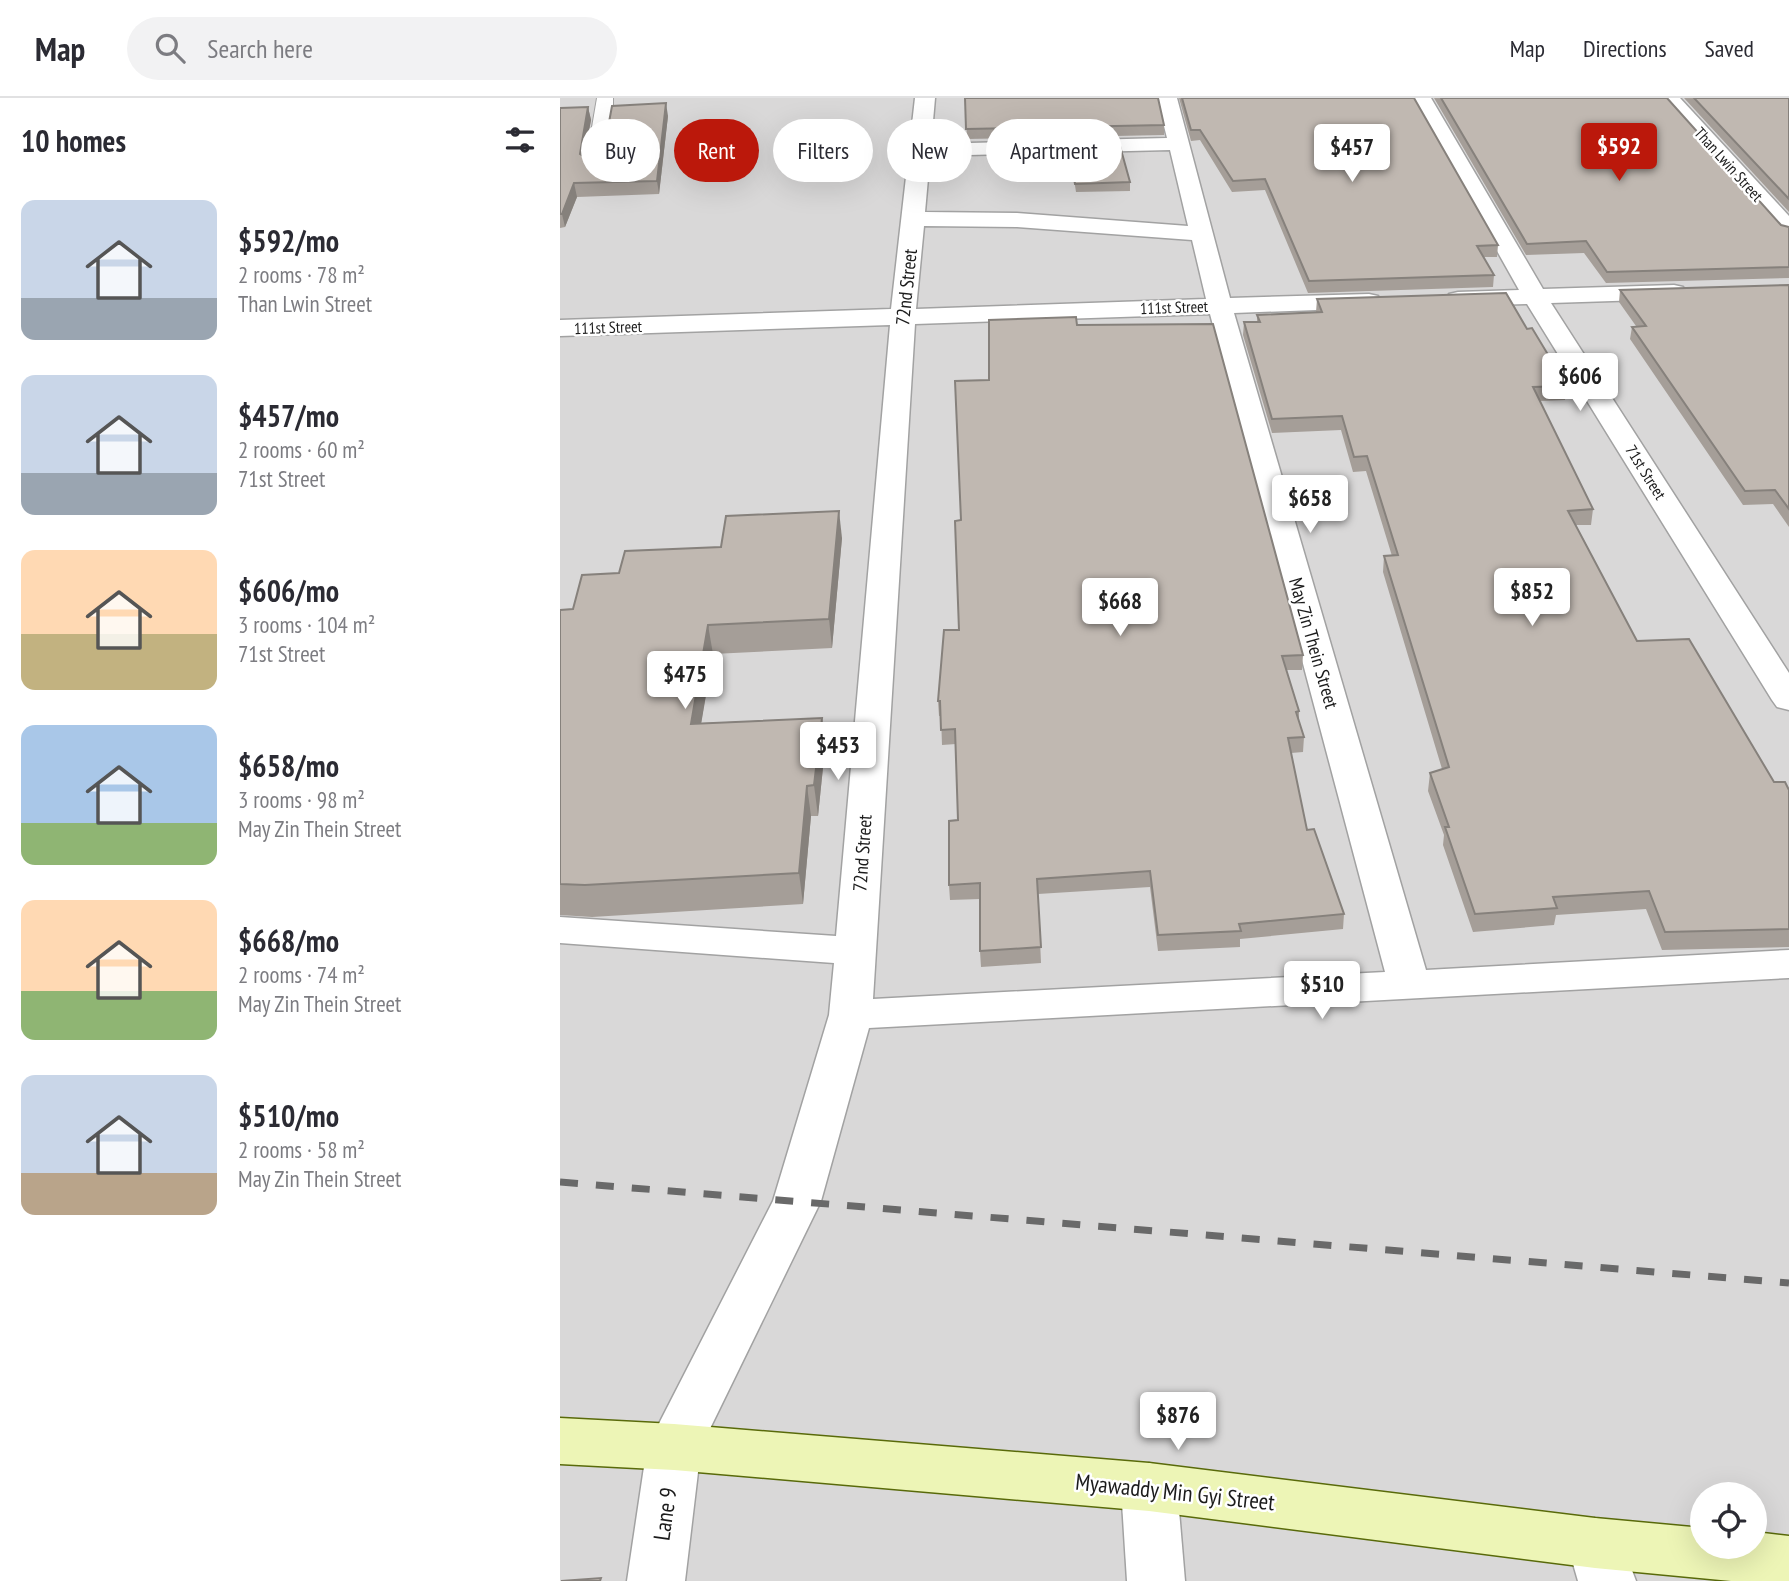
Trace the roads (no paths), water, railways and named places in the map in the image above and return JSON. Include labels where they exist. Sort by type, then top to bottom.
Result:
[{"type":"main road","name":"Myawaddy Min Gyi Street","points":[[560,1441],[674,1447],[1149,1487],[1601,1562],[1789,1561]]},
{"type":"street","name":"72nd Street","points":[[923,119],[925,98]]},
{"type":"street","name":"May Zin Thein Street","points":[[1167,98],[1220,306],[1409,984]]},
{"type":"street","name":"71st Street","points":[[1420,98],[1535,297],[1786,689]]},
{"type":"street","name":"Than Lwin Street","points":[[1669,98],[1789,230]]},
{"type":"street","points":[[972,149],[1179,144]]},
{"type":"street","name":"72nd Street","points":[[674,1447],[797,1201],[851,1015],[903,318],[917,182]]},
{"type":"street","points":[[913,219],[1017,220],[1202,234]]},
{"type":"street","points":[[1439,299],[1696,291]]},
{"type":"street","name":"111st Street","points":[[560,328],[1398,300]]},
{"type":"street","points":[[560,930],[854,951]]},
{"type":"street","points":[[851,1015],[1789,964]]},
{"type":"street","name":"Lane 9","points":[[656,1581],[674,1447]]},
{"type":"street","points":[[1149,1487],[1156,1581]]},
{"type":"lane","points":[[604,98],[606,107],[604,119]]},
{"type":"railway","points":[[560,1182],[1789,1283]]}]
